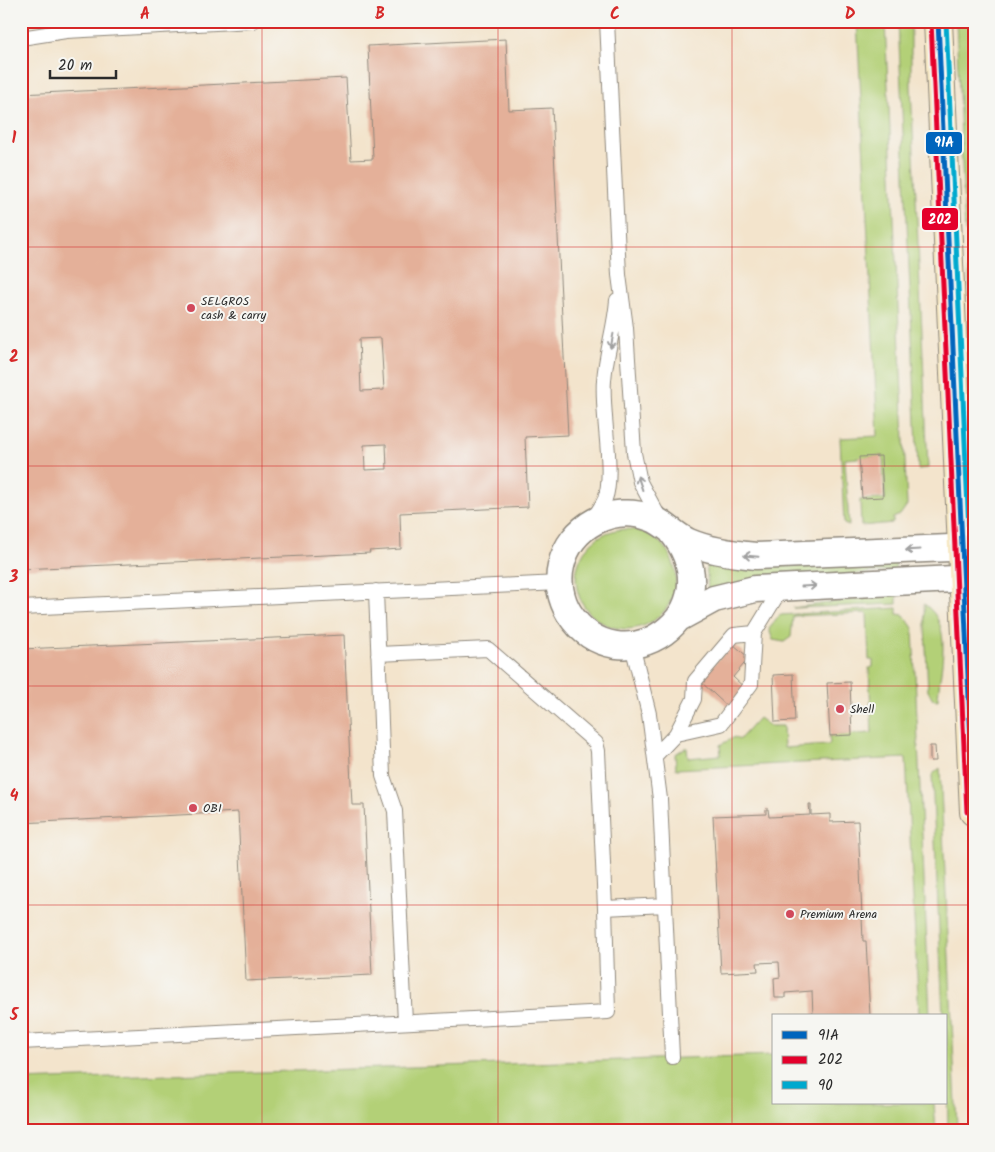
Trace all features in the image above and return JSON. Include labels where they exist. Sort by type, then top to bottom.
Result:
[{"type":"main road","points":[[938,21],[968,547],[974,812]]},
{"type":"street","points":[[968,547],[756,556],[689,542],[647,516],[628,513],[602,517],[590,523],[579,532],[564,555],[559,583],[567,610],[584,631],[610,643],[632,645],[658,636],[679,618],[714,599],[755,590],[968,578]]},
{"type":"street","points":[[668,529],[682,544],[692,574],[687,605],[679,618]]},
{"type":"lane","points":[[21,38],[66,31],[253,21]]},
{"type":"lane","points":[[608,21],[619,275],[626,328],[636,468],[644,493],[668,529]]},
{"type":"lane","points":[[590,523],[604,500],[608,482],[603,401],[604,378],[615,325],[619,275]]},
{"type":"lane","points":[[21,608],[559,583]]},
{"type":"lane","points":[[676,734],[721,724],[751,684],[754,634],[782,588]]},
{"type":"lane","points":[[376,591],[383,776],[395,811],[405,1022]]},
{"type":"lane","points":[[655,756],[676,734],[694,699],[694,681],[734,635],[754,634]]},
{"type":"lane","points":[[632,645],[649,714],[660,799],[672,1057]]},
{"type":"lane","points":[[21,1042],[608,1012],[598,751],[596,743],[488,649],[378,654]]},
{"type":"lane","points":[[605,908],[665,905]]},
{"type":"green space","points":[[857,21],[885,21],[907,505],[900,515],[893,518],[893,523],[861,526],[860,500],[885,499],[883,456],[845,459],[849,526],[844,524],[840,438],[878,436]]},
{"type":"green space","points":[[898,21],[911,21],[911,86],[928,468],[918,469]]},
{"type":"green space","points":[[956,21],[974,21],[974,379],[967,232],[965,232]]},
{"type":"green space","points":[[626,529],[645,533],[661,544],[672,560],[676,579],[672,598],[661,614],[645,625],[626,629],[607,625],[591,614],[580,598],[576,579],[580,560],[591,544],[607,533]]},
{"type":"green space","points":[[706,559],[895,562],[896,570],[708,590]]},
{"type":"green space","points":[[897,593],[897,604],[793,608],[890,594]]},
{"type":"green space","points":[[924,604],[934,613],[942,635],[943,648],[938,700],[933,699],[928,691]]},
{"type":"green space","points":[[897,608],[897,614],[904,615],[913,628],[930,1014],[919,1014],[906,758],[676,769],[675,754],[687,747],[688,758],[721,755],[720,745],[735,737],[739,740],[759,718],[770,726],[783,726],[784,748],[828,745],[830,743],[829,736],[872,733],[869,668],[873,667],[873,660],[869,660],[867,613],[793,616],[791,637],[784,642],[773,640],[769,629],[780,615]]},
{"type":"green space","points":[[940,768],[957,1131],[948,1131],[948,1014],[943,1014],[932,775]]},
{"type":"green space","points":[[772,1055],[772,1104],[934,1104],[936,1131],[21,1131],[21,1080]]},
{"type":"building","name":"SELGROS cash & carry","points":[[506,39],[509,110],[552,108],[568,435],[525,437],[528,507],[400,513],[401,549],[369,551],[370,553],[21,569],[21,94],[346,78],[351,160],[373,159],[368,46]],"holes":[[[381,338],[384,390],[361,391],[359,339]],[[386,444],[387,469],[365,470],[364,445]]]},
{"type":"building","points":[[881,456],[883,497],[862,498],[859,457]]},
{"type":"building","name":"OBI","points":[[344,635],[352,805],[364,805],[372,975],[246,981],[238,812],[21,823],[21,649]]},
{"type":"building","points":[[733,644],[749,658],[733,677],[749,692],[731,710],[699,680]]},
{"type":"building","points":[[793,674],[795,721],[775,722],[773,675]]},
{"type":"building","name":"Shell","points":[[850,682],[852,735],[830,736],[827,683]]},
{"type":"building","points":[[930,746],[935,746],[936,761],[930,761]]},
{"type":"building","name":"Premium Arena","points":[[809,804],[811,804],[811,815],[830,814],[830,822],[858,821],[863,941],[866,941],[870,1014],[813,1014],[812,991],[785,993],[785,998],[775,998],[774,978],[780,977],[779,962],[757,963],[758,971],[721,973],[713,816],[766,814],[766,809],[768,809],[769,817],[810,815]]},
{"type":"transit line","name":"202","points":[[931,21],[967,812]]},
{"type":"transit line","name":"91A","points":[[938,21],[974,807]]},
{"type":"transit line","name":"90","points":[[946,21],[974,642]]},
{"type":"place","name":"SELGROS cash & carry","points":[[191,308]]},
{"type":"place","name":"Shell","points":[[840,709]]},
{"type":"place","name":"OBI","points":[[193,808]]},
{"type":"place","name":"Premium Arena","points":[[790,914]]}]
